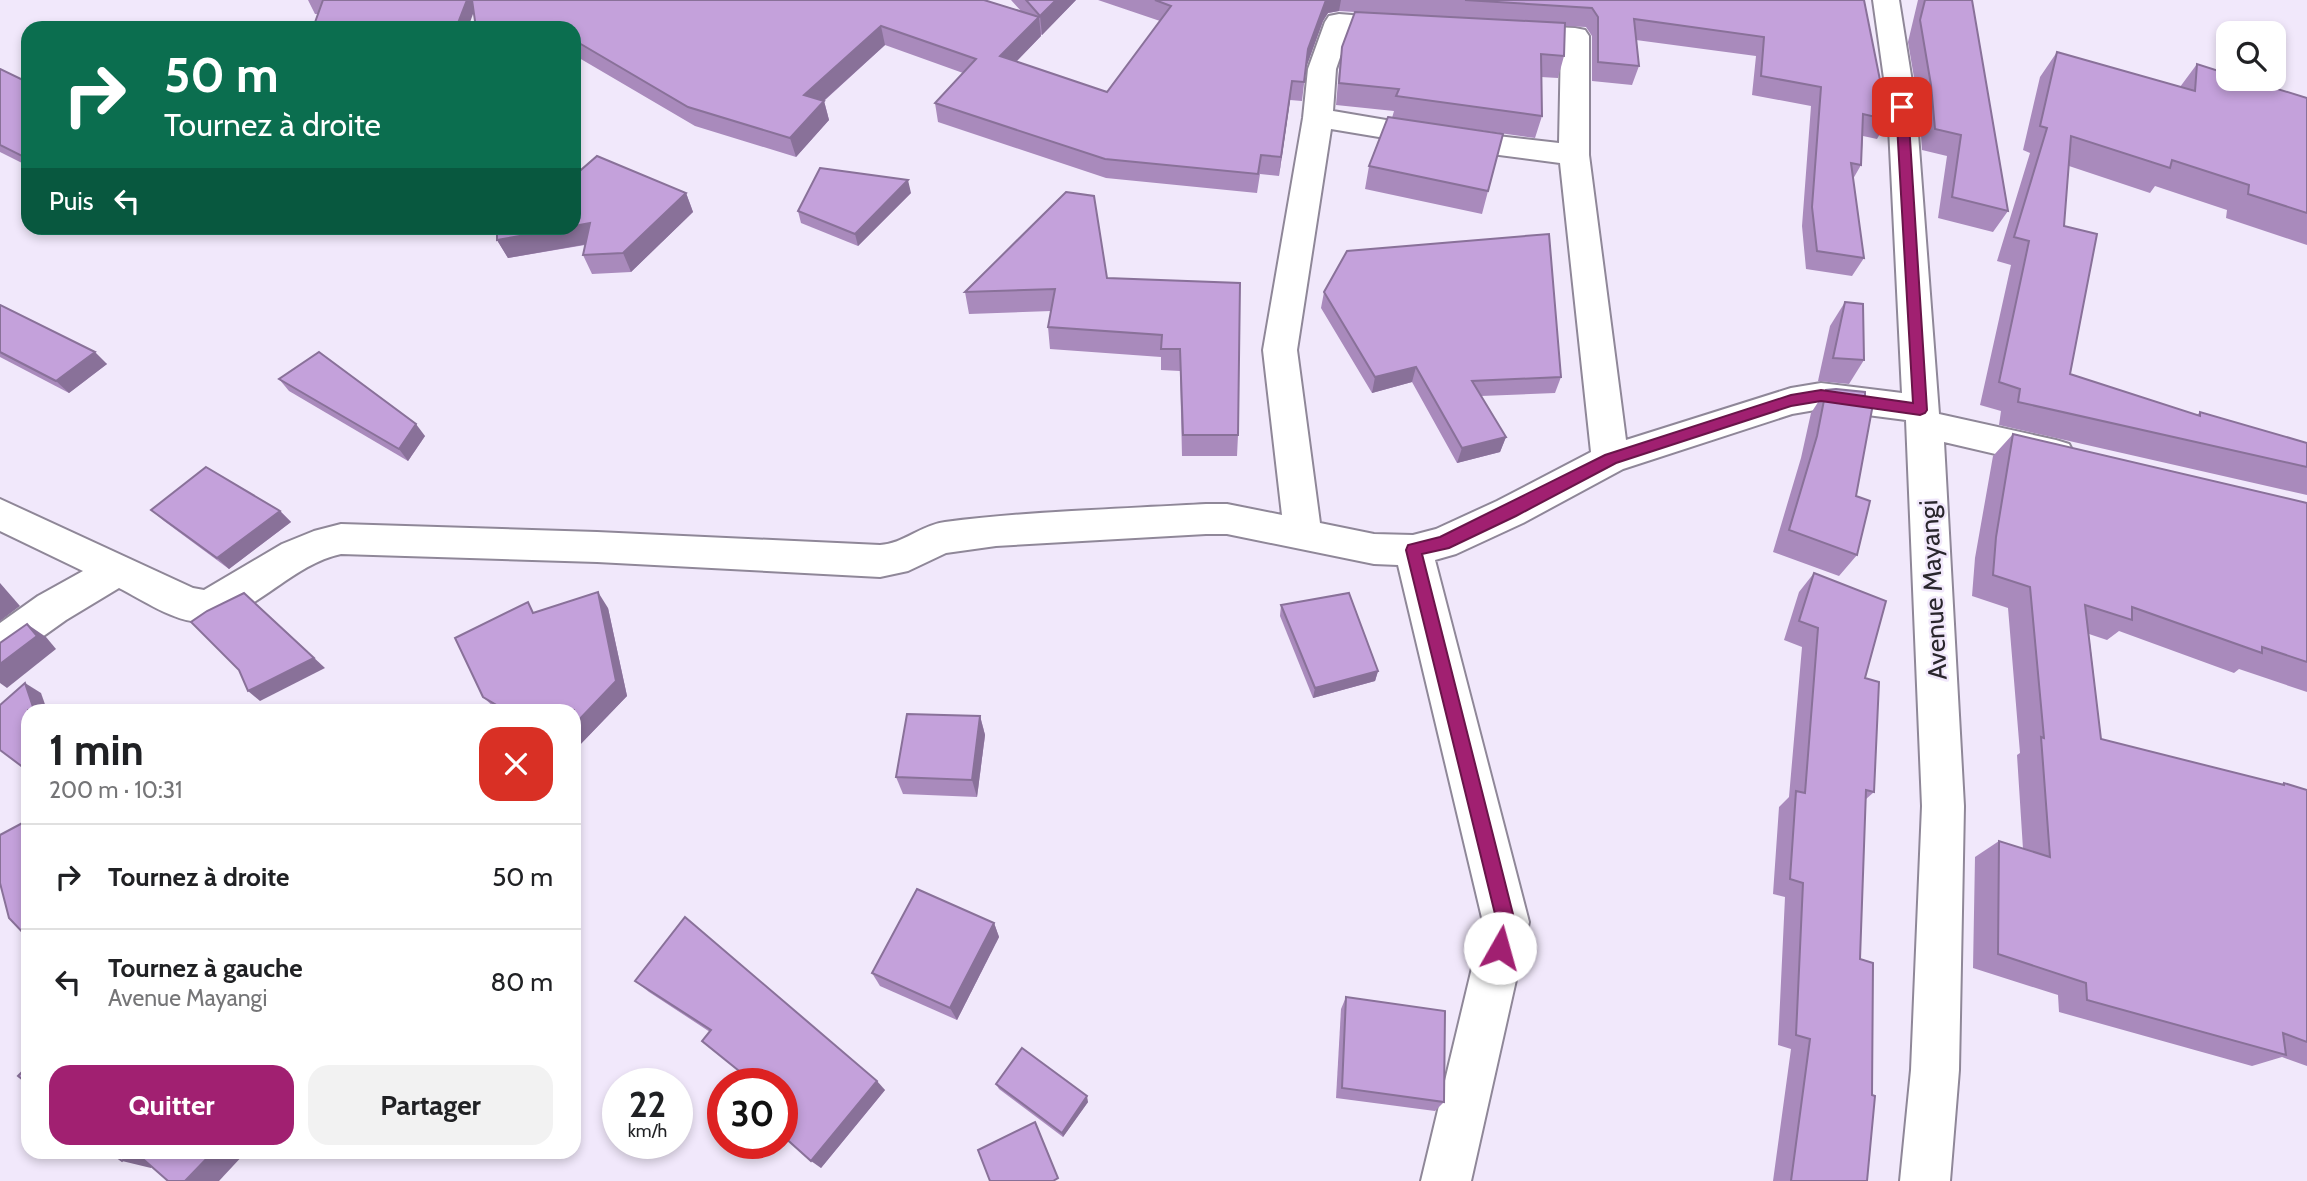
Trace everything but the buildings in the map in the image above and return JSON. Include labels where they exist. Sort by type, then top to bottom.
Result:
[{"type":"street","name":"Avenue Mayangi","points":[[1886,0],[1902,107],[1923,417],[1943,806],[1935,1070],[1925,1181]]},
{"type":"street","points":[[1303,534],[1280,350],[1318,118],[1322,69],[1339,22],[1426,28]]},
{"type":"street","points":[[1480,31],[1575,36],[1574,155],[1610,459]]},
{"type":"street","points":[[1318,118],[1445,139],[1574,155]]},
{"type":"street","points":[[0,514],[187,603],[204,606],[220,602],[309,548],[325,541],[341,540],[597,547],[880,561],[895,560],[940,538],[1009,530],[1227,519],[1374,549],[1413,550],[1443,543],[1510,512],[1610,459],[1791,401],[1821,396],[1923,417],[2089,462]]},
{"type":"street","points":[[1413,550],[1506,922],[1446,1181]]},
{"type":"street","points":[[0,645],[52,608],[118,570]]},
{"type":"route","points":[[1500,948],[1506,922],[1413,550],[1443,543],[1510,512],[1610,459],[1791,401],[1821,396],[1920,410],[1902,107]]}]
